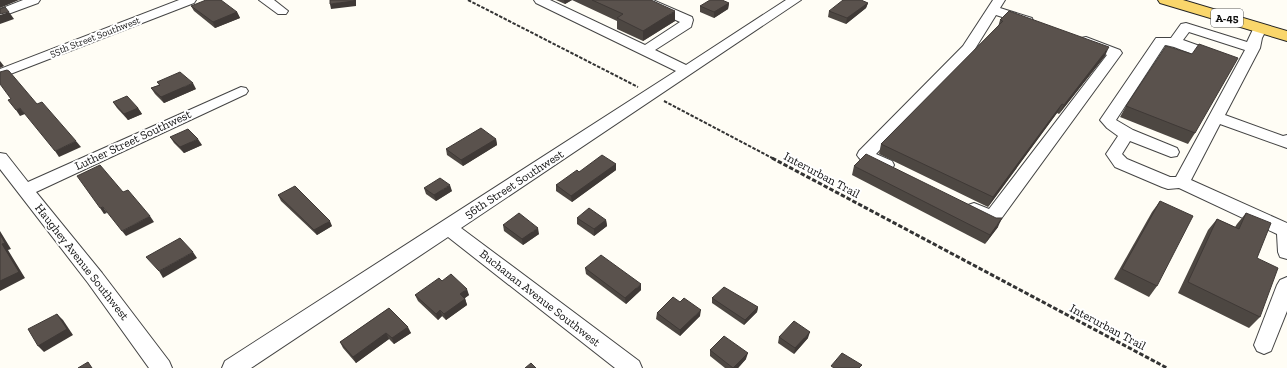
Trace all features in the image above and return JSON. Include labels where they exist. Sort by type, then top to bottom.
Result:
[{"type":"main road","name":"A-45","points":[[1178,2],[1287,36]]},
{"type":"street","points":[[0,13],[34,0]]},
{"type":"street","name":"55th Street Southwest","points":[[0,74],[190,0]]},
{"type":"street","points":[[266,0],[282,11]]},
{"type":"street","points":[[540,0],[687,71]]},
{"type":"street","points":[[643,0],[687,20],[686,24],[645,51]]},
{"type":"street","name":"56th Street Southwest","points":[[233,368],[794,0]]},
{"type":"street","points":[[900,172],[865,155],[968,49],[996,5],[1037,25]]},
{"type":"street","points":[[1175,42],[1186,27],[1253,48]]},
{"type":"street","points":[[1181,182],[1244,66],[1253,48],[1255,38],[1260,28]]},
{"type":"street","points":[[964,204],[992,218],[1115,52],[1074,37]]},
{"type":"street","points":[[1171,152],[1127,134],[1112,125],[1108,120],[1161,41],[1175,42],[1244,66]]},
{"type":"street","name":"Luther Street Southwest","points":[[25,190],[241,91]]},
{"type":"street","points":[[1216,117],[1286,143],[1287,140]]},
{"type":"street","points":[[1127,134],[1114,154],[1121,163],[1168,183],[1181,182],[1286,230],[1287,252]]},
{"type":"street","name":"Haughey Avenue Southwest","points":[[0,158],[95,278],[162,368]]},
{"type":"street","name":"Buchanan Avenue Southwest","points":[[448,227],[631,368]]},
{"type":"street","points":[[1264,345],[1287,286]]},
{"type":"path","name":"Interurban Trail","points":[[468,0],[651,94],[1166,368]]},
{"type":"building","points":[[206,0],[221,0],[237,12],[213,22],[191,6]]},
{"type":"building","points":[[330,0],[354,0],[354,1],[330,4]]},
{"type":"building","points":[[592,0],[651,0],[675,11],[643,31],[617,18],[623,14]]},
{"type":"building","points":[[710,0],[722,0],[729,3],[714,12],[700,6]]},
{"type":"building","points":[[843,0],[861,0],[868,3],[847,18],[829,11]]},
{"type":"building","points":[[5,7],[9,12],[0,14],[0,9]]},
{"type":"building","points":[[1009,11],[1109,47],[1064,105],[1062,104],[993,197],[881,144],[1003,21],[1000,20]]},
{"type":"building","points":[[1199,44],[1238,58],[1195,133],[1126,106],[1166,46],[1192,54]]},
{"type":"building","points":[[7,70],[37,104],[42,102],[76,141],[55,151],[20,108],[16,110],[8,100],[11,99],[0,84],[0,72]]},
{"type":"building","points":[[180,72],[193,83],[161,97],[151,88],[160,85],[157,82]]},
{"type":"building","points":[[127,96],[138,108],[124,114],[113,102]]},
{"type":"building","points":[[481,128],[496,139],[461,160],[446,149]]},
{"type":"building","points":[[188,129],[198,139],[180,147],[170,137]]},
{"type":"building","points":[[866,154],[996,218],[1002,218],[990,235],[854,166]]},
{"type":"building","points":[[602,155],[616,164],[571,196],[556,185],[577,170],[579,172]]},
{"type":"building","points":[[100,165],[123,192],[128,190],[150,216],[122,231],[103,207],[100,208],[77,176]]},
{"type":"building","points":[[440,178],[450,185],[434,195],[424,188]]},
{"type":"building","points":[[295,186],[330,221],[314,230],[278,195]]},
{"type":"building","points":[[1160,201],[1193,216],[1157,286],[1122,269]]},
{"type":"building","points":[[589,208],[606,220],[594,229],[577,218]]},
{"type":"building","points":[[519,213],[538,228],[522,239],[503,225]]},
{"type":"building","points":[[1246,213],[1271,223],[1257,258],[1278,268],[1260,317],[1188,282],[1217,219],[1239,229]]},
{"type":"building","points":[[0,234],[5,243],[2,244],[19,272],[0,281]]},
{"type":"building","points":[[180,238],[193,252],[159,271],[146,257]]},
{"type":"building","points":[[601,255],[641,284],[625,298],[585,268]]},
{"type":"building","points":[[451,274],[467,289],[460,294],[465,299],[444,314],[440,310],[436,314],[415,295],[439,278],[442,281]]},
{"type":"building","points":[[724,287],[758,307],[745,320],[712,298]]},
{"type":"building","points":[[673,297],[680,302],[684,298],[701,310],[680,330],[657,313]]},
{"type":"building","points":[[389,308],[408,327],[392,338],[386,333],[353,357],[340,342]]},
{"type":"building","points":[[57,314],[67,329],[38,346],[28,329]]},
{"type":"building","points":[[794,321],[810,332],[795,348],[779,337]]},
{"type":"building","points":[[724,336],[748,353],[733,368],[710,350]]},
{"type":"building","points":[[842,353],[862,365],[859,368],[834,368],[831,366]]},
{"type":"building","points":[[88,362],[92,368],[78,368]]},
{"type":"building","points":[[531,363],[536,368],[525,368]]}]
